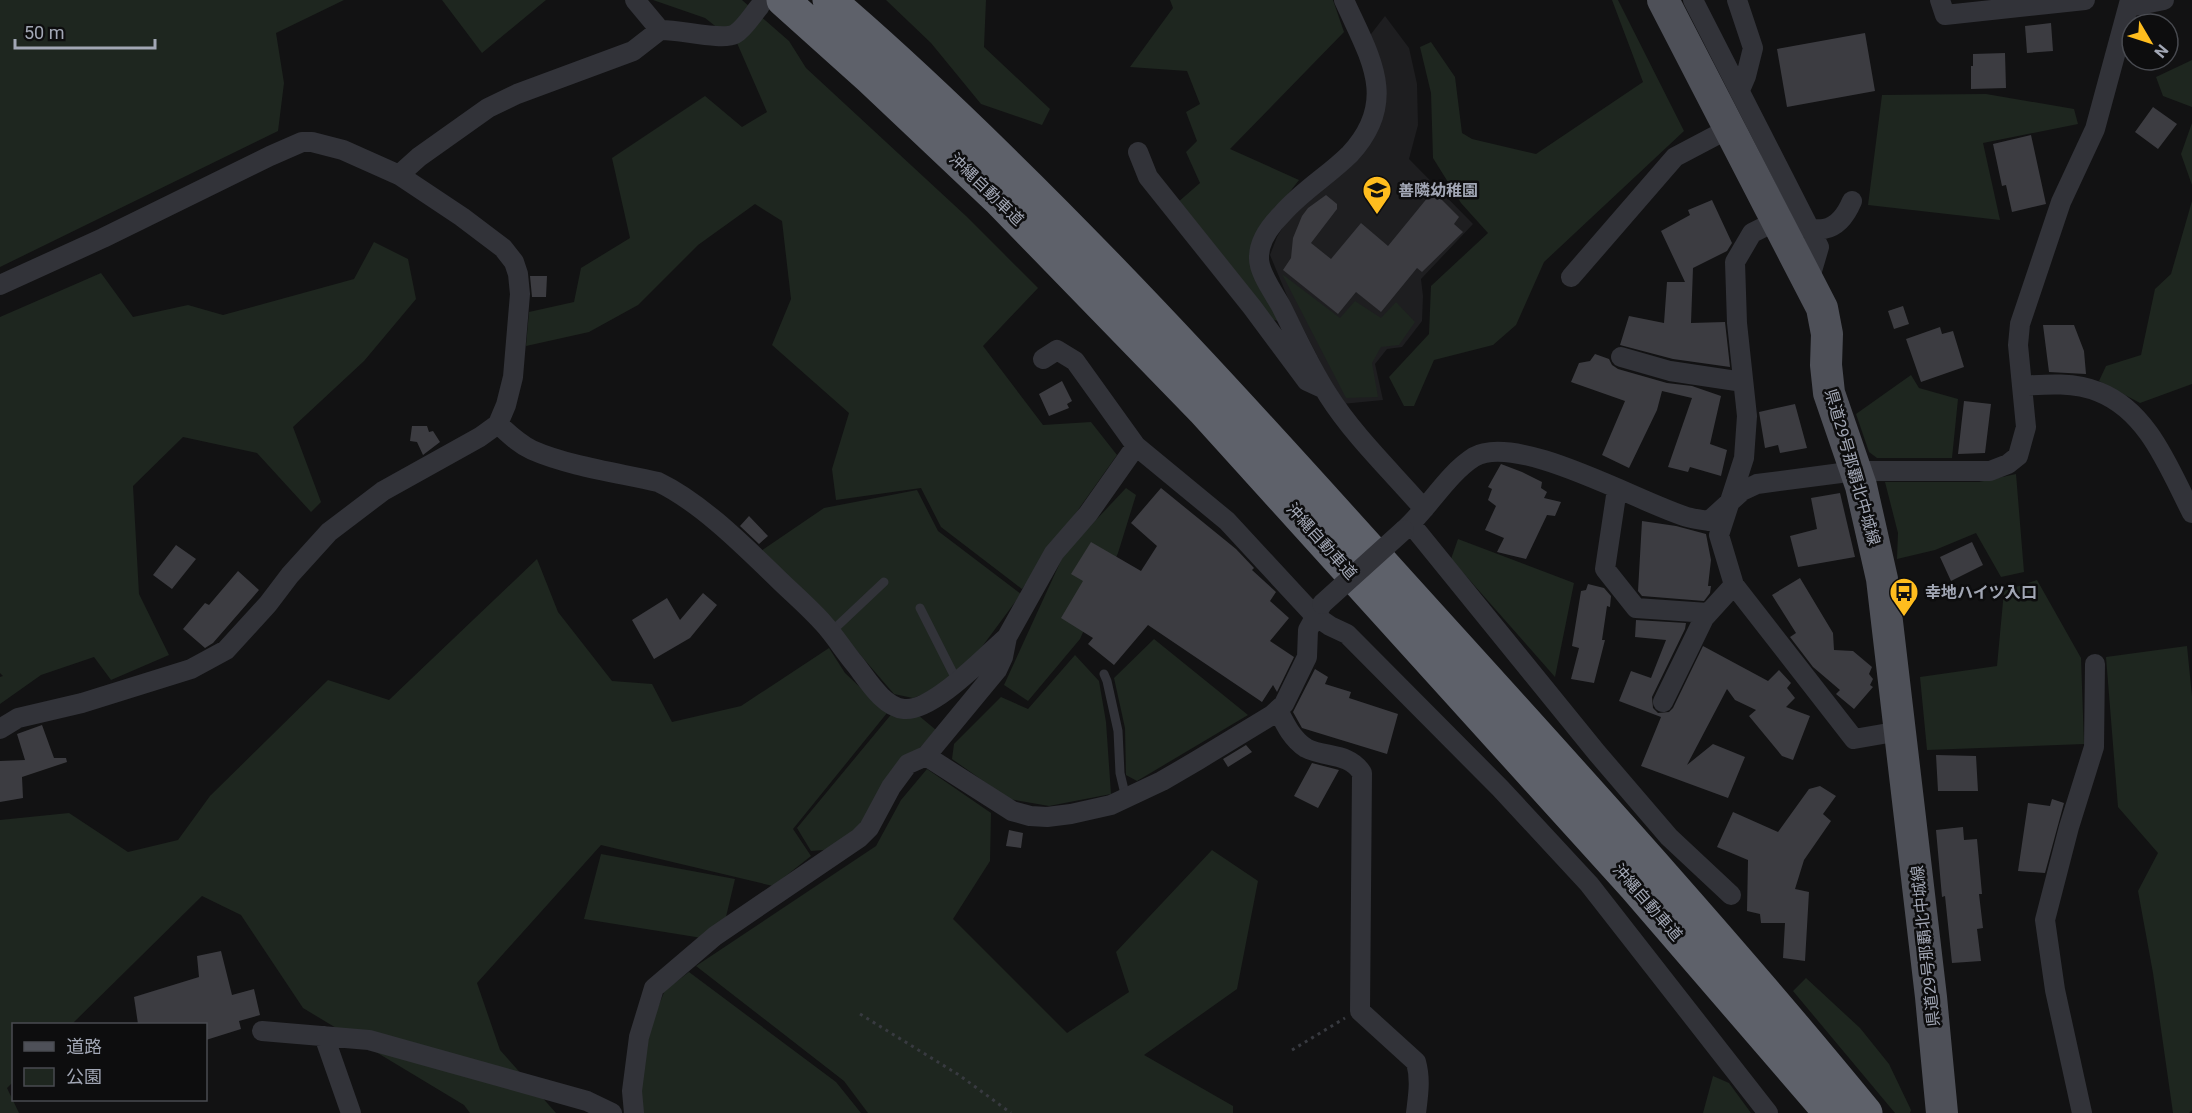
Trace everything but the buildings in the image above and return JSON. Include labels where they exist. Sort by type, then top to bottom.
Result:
[{"type":"highway","name":"沖縄自動車道","points":[[829,0],[953,112],[1080,237],[1228,393],[1632,839],[1866,1113]]},
{"type":"highway","name":"沖縄自動車道","points":[[772,3],[871,79],[999,200],[1203,410],[1612,861],[1830,1113]]},
{"type":"main road","name":"県道29号那覇北中城線","points":[[1663,0],[1822,308],[1827,334],[1826,365],[1829,393],[1856,471],[1874,536],[1882,579],[1931,998],[1942,1113]]},
{"type":"street","points":[[635,0],[660,30]]},
{"type":"street","points":[[1344,0],[1373,64],[1377,89],[1376,112],[1366,133],[1349,154],[1298,197],[1276,220],[1266,234],[1258,258],[1266,280],[1325,389],[1364,442],[1424,509]]},
{"type":"street","points":[[1693,0],[1819,247],[1809,281]]},
{"type":"street","points":[[1737,0],[1753,48],[1740,90]]},
{"type":"street","points":[[1940,0],[1945,15],[2033,3],[2085,0]]},
{"type":"street","points":[[926,756],[1012,811],[1030,816],[1047,818],[1071,814],[1127,799],[1272,716],[1284,705],[1307,657],[1308,630],[1318,609],[1408,527],[1464,465],[1485,452],[1518,453],[1563,466],[1687,517],[1709,521],[1742,491],[1757,484],[1856,471],[1990,471],[2008,464],[2018,456],[2026,427],[2018,345],[2020,324],[2061,202],[2095,129],[2130,3],[2164,0]]},
{"type":"street","points":[[399,175],[419,157],[488,108],[517,94],[633,51],[660,30],[686,31],[723,37],[736,34],[772,3]]},
{"type":"street","points":[[1571,277],[1675,157],[1730,128]]},
{"type":"street","points":[[0,285],[103,238],[270,156],[302,142],[312,142],[343,150],[399,175],[489,237],[503,248],[514,262],[520,294],[513,377],[506,405],[498,424],[480,437],[383,491],[329,532],[226,650],[191,669],[82,703],[18,718],[0,729]]},
{"type":"street","points":[[1138,152],[1148,177],[1252,307],[1307,381],[1325,389]]},
{"type":"street","points":[[1852,201],[1845,218],[1830,228],[1810,230],[1778,220],[1752,233],[1735,262],[1737,323],[1747,416],[1744,458],[1719,535],[1734,585],[1854,739],[1900,731]]},
{"type":"street","points":[[1043,359],[1057,350],[1075,361],[1136,446],[1227,521],[1318,609],[1330,626],[1347,634],[1500,788],[1589,884],[1768,1113]]},
{"type":"street","points":[[1621,357],[1670,371],[1743,382]]},
{"type":"street","points":[[2022,386],[2080,387],[2099,392],[2117,402],[2132,414],[2151,437],[2192,513]]},
{"type":"street","points":[[498,424],[532,450],[569,462],[658,482],[670,488],[727,531],[831,632],[837,643],[876,690],[903,710],[917,707],[958,682],[1007,637],[1054,554],[1088,514],[1136,446]]},
{"type":"street","points":[[1617,489],[1605,569],[1636,608],[1708,613]]},
{"type":"street","points":[[1408,527],[1654,820],[1731,895]]},
{"type":"street","points":[[1663,702],[1704,618],[1734,585]]},
{"type":"street","points":[[634,1113],[632,1091],[639,1037],[654,988],[715,936],[859,838],[869,828],[891,787],[908,764],[926,756],[997,670],[1003,657],[1007,637]]},
{"type":"street","points":[[2082,1113],[2055,990],[2045,920],[2069,827],[2094,747],[2095,664]]},
{"type":"street","points":[[1278,710],[1294,738],[1307,748],[1343,758],[1359,768],[1362,773],[1360,1011],[1416,1062],[1419,1072],[1416,1113]]},
{"type":"street","points":[[262,1031],[369,1040],[587,1101],[612,1113]]},
{"type":"street","points":[[324,1036],[351,1113]]},
{"type":"lane","points":[[831,632],[884,582]]},
{"type":"lane","points":[[920,608],[958,682]]},
{"type":"lane","points":[[1104,674],[1118,731],[1120,773],[1127,799]]},
{"type":"path","points":[[1292,1050],[1360,1011]]},
{"type":"path","points":[[860,1014],[959,1075],[1011,1113]]},
{"type":"shaded area","name":"善隣幼稚園","points":[[1385,16],[1409,48],[1417,84],[1418,125],[1409,159],[1473,224],[1421,279],[1422,321],[1402,347],[1387,349],[1375,364],[1383,400],[1342,404],[1290,303],[1270,255],[1277,237],[1294,208],[1371,139],[1368,38]]},
{"type":"green space","points":[[0,0],[344,0],[276,33],[284,83],[278,131],[0,267]]},
{"type":"green space","points":[[442,0],[546,0],[482,53]]},
{"type":"green space","points":[[653,0],[742,0],[789,41],[806,68],[966,216],[1038,288],[983,346],[1043,425],[1091,422],[1117,455],[1022,589],[941,527],[921,488],[836,500],[832,469],[849,413],[772,345],[791,299],[782,221],[755,204],[698,245],[638,305],[589,332],[526,346],[529,312],[574,302],[581,268],[630,238],[612,158],[705,96],[742,127],[767,112],[737,43],[705,18]]},
{"type":"green space","points":[[886,0],[986,0],[984,47],[1050,109],[1042,125],[981,104],[931,43]]},
{"type":"green space","points":[[1170,0],[1333,0],[1344,32],[1230,149],[1299,180],[1257,234],[1252,268],[1278,321],[1268,318],[1177,203],[1200,183],[1186,152],[1197,141],[1186,112],[1200,104],[1187,71],[1130,67],[1173,8]]},
{"type":"green space","points":[[1612,0],[1618,0],[1684,131],[1544,262],[1516,325],[1493,345],[1434,360],[1414,406],[1404,406],[1389,377],[1429,334],[1431,286],[1488,233],[1461,203],[1433,158],[1431,93],[1420,47],[1431,42],[1455,77],[1462,133],[1472,139],[1536,154],[1643,82]]},
{"type":"green space","points":[[2192,60],[2192,107],[2163,96],[2156,77],[2167,72],[2180,72],[2180,66]]},
{"type":"green space","points":[[1986,94],[2074,109],[2078,124],[1983,143],[2000,220],[1868,205],[1882,95]]},
{"type":"green space","points":[[2192,123],[2192,185],[2181,154]]},
{"type":"green space","points":[[2192,201],[2192,384],[2140,403],[2099,381],[2106,366],[2141,355],[2155,289],[2171,274]]},
{"type":"green space","points":[[374,242],[408,259],[416,299],[364,361],[293,427],[321,502],[311,512],[257,453],[183,437],[133,486],[139,594],[169,655],[111,680],[94,657],[41,675],[0,704],[0,677],[3,676],[0,673],[0,317],[101,273],[133,317],[188,305],[223,315],[354,279]]},
{"type":"green space","points":[[1282,274],[1340,318],[1355,301],[1381,318],[1396,302],[1415,322],[1399,345],[1381,347],[1372,363],[1378,397],[1346,398]]},
{"type":"green space","points":[[1911,375],[1919,388],[1958,399],[1952,458],[1877,458],[1869,452],[1856,414]]},
{"type":"green space","points":[[2016,474],[2024,572],[2001,577],[1976,533],[1935,550],[1897,559],[1898,533],[1885,482],[1979,482]]},
{"type":"green space","points":[[1126,488],[1136,495],[1118,553],[1080,639],[1028,701],[1004,685],[1064,554]]},
{"type":"green space","points":[[917,490],[938,531],[1021,594],[970,663],[934,690],[913,698],[894,694],[832,622],[758,553],[824,508]]},
{"type":"green space","points":[[1458,539],[1574,583],[1555,677],[1451,559]]},
{"type":"green space","points":[[537,559],[558,612],[612,681],[652,684],[672,722],[741,706],[829,648],[845,673],[887,713],[793,829],[811,856],[773,886],[601,845],[477,983],[500,1050],[556,1113],[470,1113],[464,1105],[303,1008],[241,915],[202,896],[73,1023],[12,1023],[12,1083],[7,1088],[19,1113],[0,1113],[0,820],[69,813],[128,852],[178,840],[210,796],[328,680],[389,700]]},
{"type":"green space","points":[[2037,580],[2081,658],[2084,744],[1927,750],[1920,677],[1997,666],[2004,591]]},
{"type":"green space","points":[[1154,639],[1248,715],[1137,781],[1126,775],[1125,728],[1114,678]]},
{"type":"green space","points":[[2187,646],[2192,696],[2192,1110],[2189,1113],[2173,1113],[2153,973],[2138,891],[2158,853],[2118,807],[2106,657]]},
{"type":"green space","points":[[1075,655],[1099,681],[1106,722],[1111,794],[1049,806],[1009,799],[952,759],[954,744],[1001,697],[1028,709]]},
{"type":"green space","points":[[894,711],[918,715],[936,730],[882,790],[866,818],[836,849],[811,851],[797,828]]},
{"type":"green space","points":[[927,769],[991,813],[990,861],[953,919],[1067,1033],[1129,992],[1116,952],[1212,850],[1258,881],[1237,989],[1144,1055],[1233,1106],[1233,1113],[868,1113],[844,1081],[696,966],[876,846],[901,800]]},
{"type":"green space","points":[[601,854],[735,879],[725,921],[702,938],[584,919]]},
{"type":"green space","points":[[689,972],[836,1082],[861,1113],[623,1113],[640,1101],[644,1041],[665,990]]},
{"type":"green space","points":[[1806,978],[1860,1028],[1889,1064],[1911,1110],[1910,1113],[1895,1113],[1793,991]]},
{"type":"green space","points":[[1713,1076],[1729,1083],[1751,1113],[1703,1113]]},
{"type":"place","name":"善隣幼稚園","points":[[1377,216]]},
{"type":"place","name":"幸地ハイツ入口","points":[[1904,618]]}]
